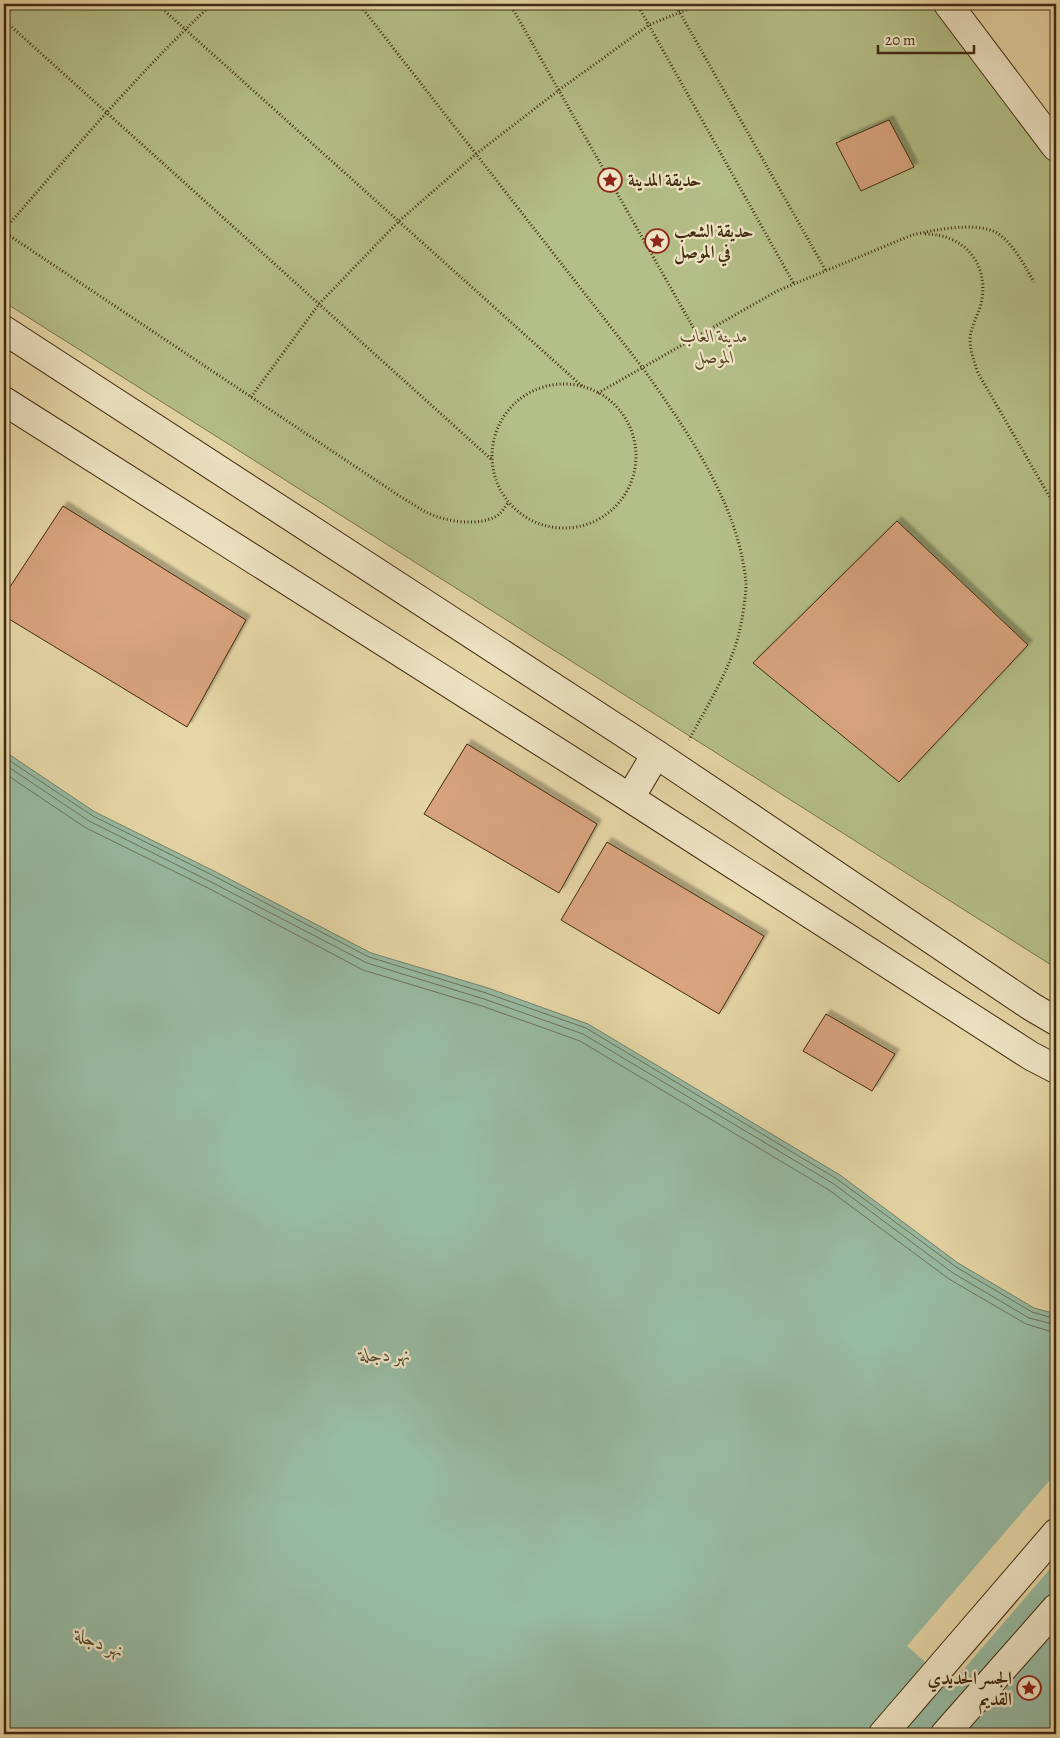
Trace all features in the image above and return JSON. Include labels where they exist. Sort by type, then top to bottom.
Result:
[{"type":"main road","points":[[948,4],[1056,147]]},
{"type":"main road","points":[[4,330],[665,760],[1032,1007],[1056,1021]]},
{"type":"main road","points":[[4,401],[630,798],[1031,1056],[1056,1069]]},
{"type":"main road","points":[[630,798],[665,760]]},
{"type":"main road","points":[[883,1734],[1056,1533]]},
{"type":"main road","points":[[945,1734],[1056,1608]]},
{"type":"path","points":[[157,4],[583,387]]},
{"type":"path","points":[[212,4],[185,29],[107,112],[4,231],[429,514],[453,520],[475,522],[490,519],[499,514],[508,503]]},
{"type":"path","points":[[360,4],[642,367],[683,425],[714,480],[737,538],[746,586],[739,634],[721,681],[665,760]]},
{"type":"path","points":[[510,4],[698,336]]},
{"type":"path","points":[[638,4],[794,284]]},
{"type":"path","points":[[675,4],[826,271]]},
{"type":"path","points":[[251,397],[319,304],[399,221],[476,154],[559,90],[650,25],[700,4]]},
{"type":"path","points":[[4,20],[491,459]]},
{"type":"path","points":[[598,393],[777,291],[912,235],[933,230],[955,228],[977,228],[996,233],[1016,252],[1034,282]]},
{"type":"path","points":[[912,235],[938,234],[955,240],[969,250],[979,266],[983,283],[982,300],[971,327],[971,354],[978,372],[1056,508]]},
{"type":"path","points":[[567,384],[583,387],[591,388],[612,401],[627,419],[636,441],[637,465],[630,488],[616,508],[596,522],[573,528],[549,528],[526,519],[508,503],[496,483],[491,459],[494,436],[505,414],[522,397],[544,386],[567,384]]},
{"type":"green space","name":"مدينة العاب الموصل","points":[[4,4],[937,4],[1056,167],[1056,968],[4,302]]},
{"type":"water","name":"نهر دجلة","points":[[4,751],[95,812],[216,872],[371,953],[488,988],[588,1024],[840,1175],[958,1263],[1034,1308],[1056,1314],[1056,1734],[4,1734]]},
{"type":"pier","points":[[1056,1473],[1056,1562],[951,1684],[907,1646]]},
{"type":"building","points":[[889,120],[914,167],[861,191],[836,143]]},
{"type":"building","points":[[63,506],[246,620],[187,727],[4,616],[4,596]]},
{"type":"building","points":[[897,521],[1028,645],[899,782],[753,663]]},
{"type":"building","points":[[467,744],[597,824],[559,893],[424,814]]},
{"type":"building","points":[[607,842],[764,936],[719,1014],[561,920]]},
{"type":"building","points":[[826,1014],[895,1054],[872,1091],[803,1051]]},
{"type":"place","name":"حديقة المدينة","points":[[610,180]]},
{"type":"place","name":"حديقة الشعب في الموصل","points":[[657,241]]},
{"type":"place","name":"الجسر الحديدي القديم","points":[[1029,1688]]}]
